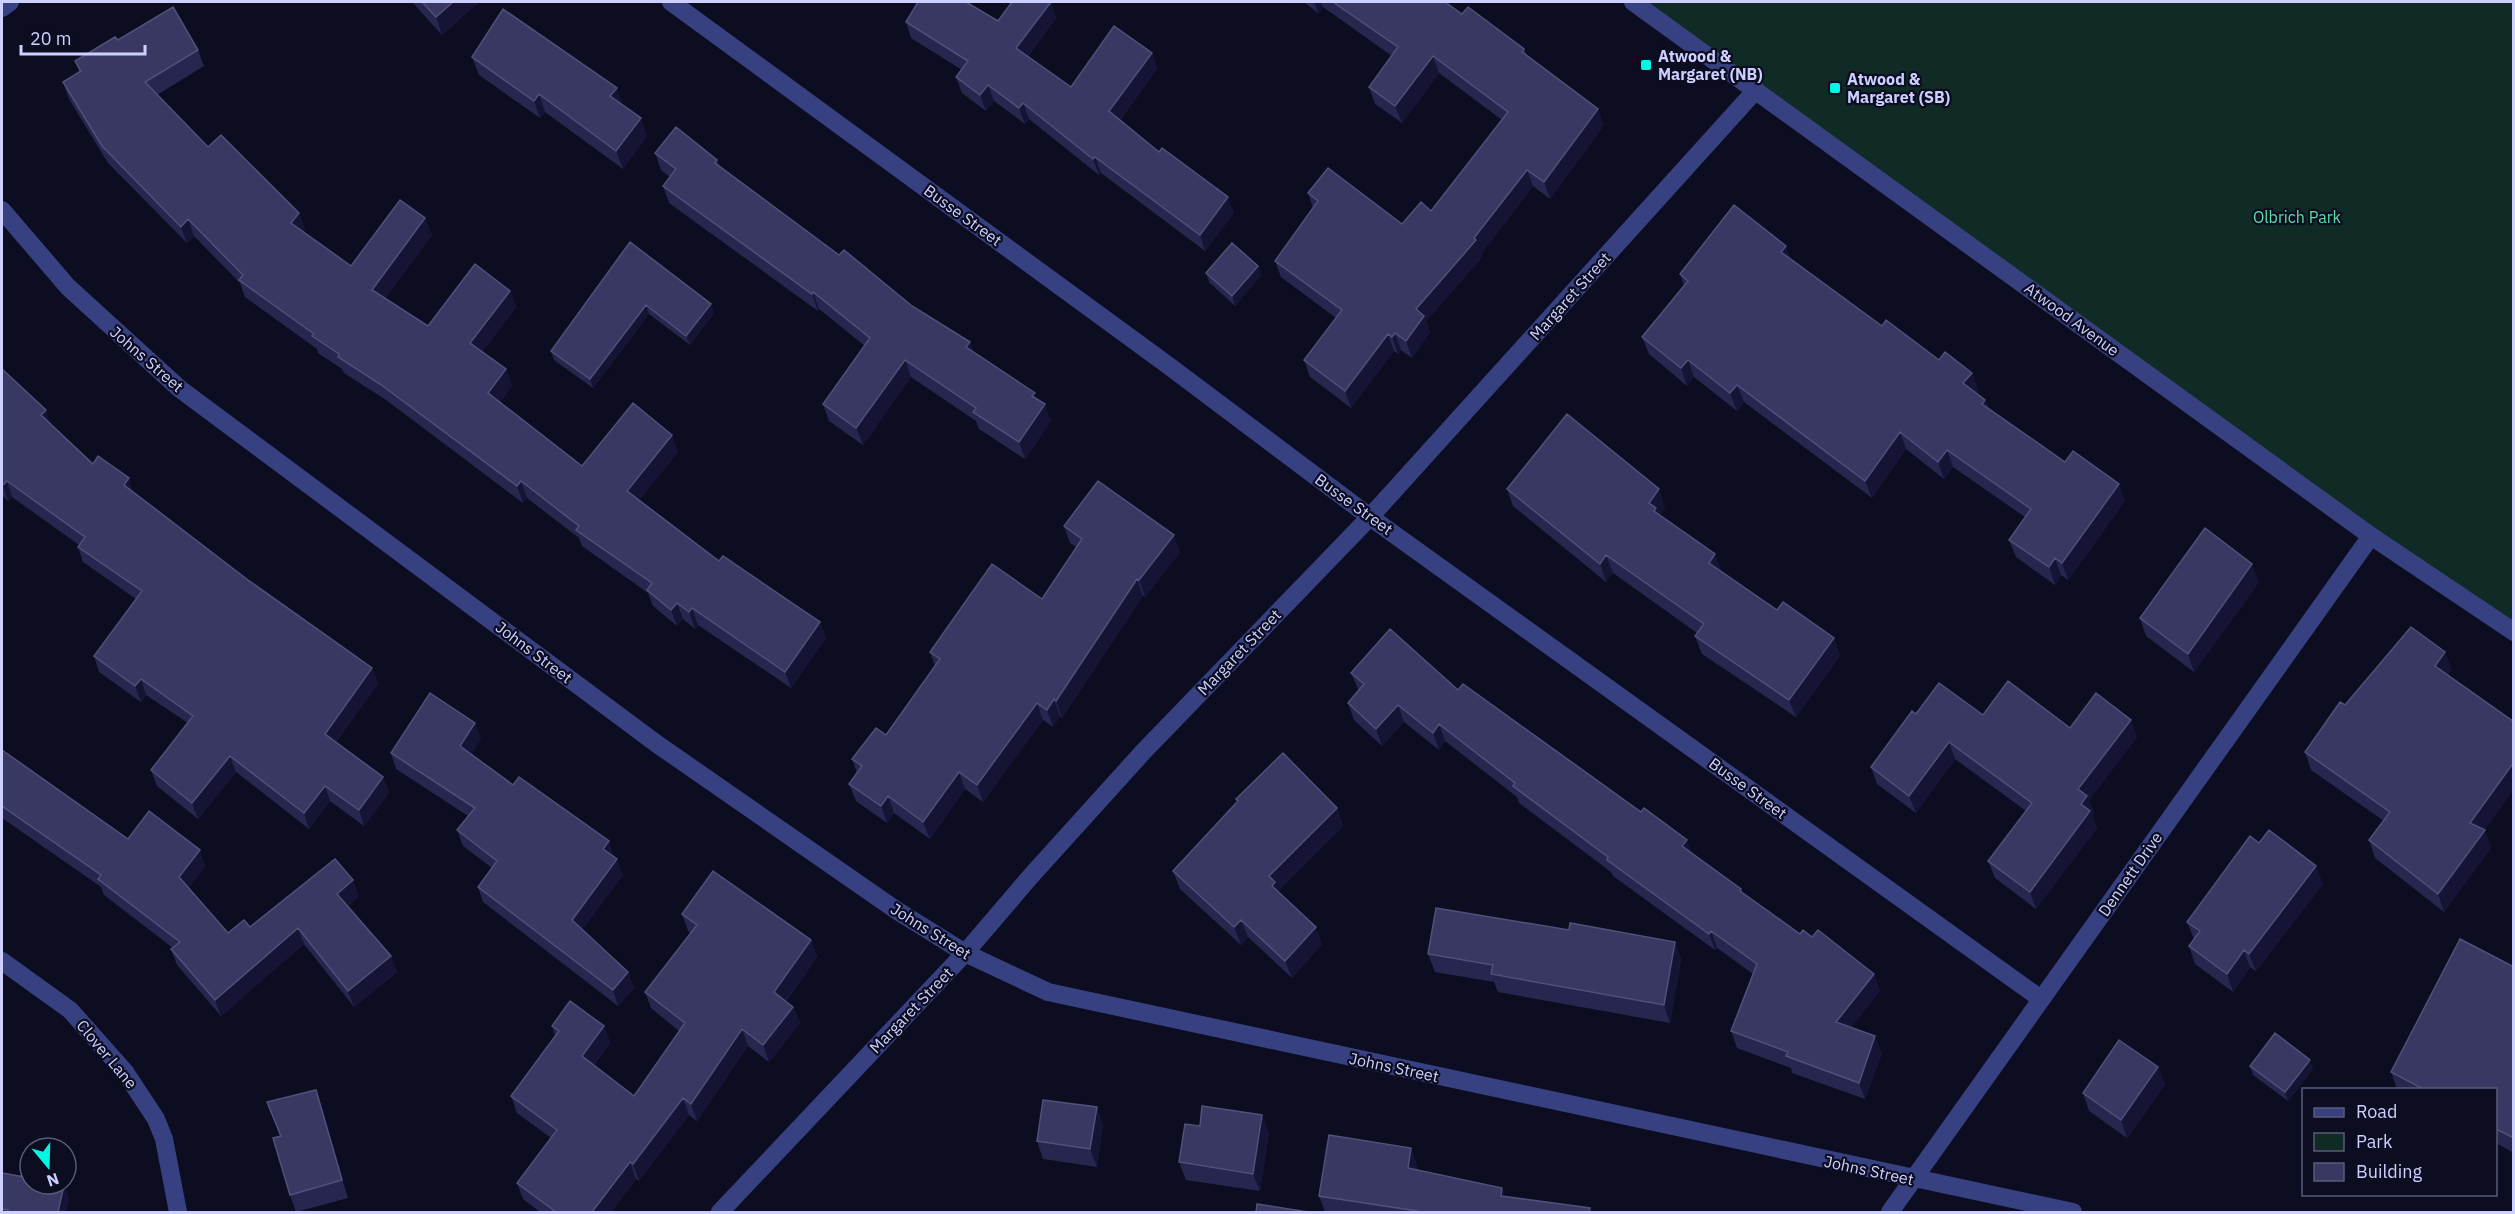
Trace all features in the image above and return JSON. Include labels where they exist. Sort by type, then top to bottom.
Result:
[{"type":"street","points":[[2,8],[10,2]]},
{"type":"street","name":"Busse Street","points":[[671,2],[1169,366],[1370,517],[2041,999]]},
{"type":"street","name":"Atwood Avenue","points":[[1633,2],[2371,536],[2514,632]]},
{"type":"street","name":"Margaret Street","points":[[720,1212],[965,953],[1143,752],[1370,517],[1756,90]]},
{"type":"street","name":"Johns Street","points":[[2,210],[68,287],[180,389],[657,744],[896,910],[965,953],[1048,992],[2073,1212]]},
{"type":"street","name":"Dennett Drive","points":[[1890,1212],[2371,536]]},
{"type":"street","name":"Clover Lane","points":[[2,961],[70,1010],[125,1072],[156,1119],[164,1139],[178,1212]]},
{"type":"green space","name":"Olbrich Park","points":[[1633,2],[2513,2],[2513,632]]},
{"type":"building","points":[[422,2],[453,2],[436,17]]},
{"type":"building","points":[[918,2],[966,2],[998,21],[1012,2],[1051,2],[1016,48],[1071,87],[1114,26],[1152,53],[1109,111],[1159,152],[1162,148],[1228,197],[1200,235],[1095,157],[1093,159],[1023,103],[1019,108],[988,85],[980,95],[956,77],[968,61],[906,22]]},
{"type":"building","points":[[1333,2],[1445,2],[1462,14],[1468,7],[1524,49],[1522,52],[1598,109],[1544,182],[1527,170],[1474,238],[1476,240],[1416,309],[1424,316],[1406,341],[1395,333],[1392,337],[1388,334],[1345,391],[1304,360],[1342,310],[1275,261],[1318,201],[1308,193],[1328,168],[1402,224],[1421,202],[1431,211],[1508,112],[1433,56],[1395,106],[1369,87],[1398,47]]},
{"type":"building","points":[[173,7],[198,50],[145,82],[208,147],[221,135],[299,213],[291,223],[351,266],[400,200],[425,218],[372,290],[428,326],[475,264],[510,291],[470,343],[506,369],[488,393],[582,466],[633,403],[672,435],[627,491],[719,561],[723,556],[820,622],[785,672],[692,608],[689,612],[677,603],[671,610],[647,590],[652,583],[576,530],[579,526],[521,481],[517,486],[380,384],[338,357],[339,354],[312,336],[314,334],[239,280],[243,275],[188,219],[181,227],[102,146],[63,82],[81,71],[75,61],[115,37],[118,40]]},
{"type":"building","points":[[503,9],[617,88],[610,96],[641,118],[616,151],[539,94],[534,101],[472,57]]},
{"type":"building","points":[[676,127],[717,160],[715,163],[839,255],[844,250],[912,306],[970,342],[966,347],[1035,393],[1032,396],[1045,404],[1019,442],[973,412],[976,408],[905,360],[856,428],[823,404],[870,338],[813,292],[812,294],[663,186],[676,169],[655,153]]},
{"type":"building","points":[[1734,205],[1786,246],[1781,252],[1882,326],[1886,320],[1939,360],[1945,352],[1972,373],[1963,383],[1985,400],[1982,404],[2065,462],[2073,451],[2119,484],[2062,563],[2055,558],[2049,567],[2009,540],[2031,509],[1947,450],[1938,462],[1900,432],[1865,481],[1737,385],[1730,393],[1688,360],[1681,368],[1642,337],[1688,281],[1680,274]]},
{"type":"building","points":[[630,242],[711,304],[686,336],[646,305],[590,379],[551,351]]},
{"type":"building","points":[[1232,243],[1258,266],[1232,296],[1206,273]]},
{"type":"building","points":[[2,369],[46,410],[41,415],[93,464],[98,456],[129,478],[124,485],[248,580],[372,668],[325,734],[383,777],[359,810],[325,786],[304,813],[230,756],[192,803],[151,770],[193,716],[141,679],[135,686],[94,656],[142,591],[78,547],[85,537],[7,481],[2,484]]},
{"type":"building","points":[[1567,414],[1659,489],[1649,503],[1656,508],[1654,511],[1715,554],[1709,563],[1777,610],[1783,602],[1834,638],[1789,700],[1695,636],[1704,624],[1606,555],[1600,564],[1507,489]]},
{"type":"building","points":[[1098,481],[1174,535],[1139,580],[1137,579],[1056,701],[1054,699],[1047,710],[1037,703],[977,785],[959,772],[923,822],[888,796],[881,806],[849,784],[862,766],[852,759],[876,728],[886,735],[940,659],[930,652],[992,564],[1042,599],[1082,539],[1064,526]]},
{"type":"building","points":[[2205,528],[2252,564],[2188,654],[2140,618]]},
{"type":"building","points":[[2411,627],[2445,652],[2435,666],[2514,722],[2514,762],[2470,823],[2485,830],[2438,894],[2369,840],[2390,812],[2305,752],[2340,702],[2345,705]]},
{"type":"building","points":[[1390,629],[1458,690],[1463,684],[1641,812],[1644,808],[1687,840],[1682,846],[1800,934],[1803,930],[1812,937],[1818,930],[1874,974],[1836,1022],[1875,1036],[1859,1083],[1786,1056],[1788,1052],[1731,1031],[1757,964],[1711,931],[1709,934],[1607,860],[1608,857],[1513,786],[1515,783],[1439,724],[1433,733],[1398,705],[1376,729],[1348,703],[1364,684],[1351,673]]},
{"type":"building","points":[[2008,681],[2070,728],[2096,693],[2131,720],[2078,789],[2087,796],[2081,804],[2090,811],[2030,892],[1988,861],[2032,803],[1949,742],[1909,796],[1871,767],[1912,711],[1916,714],[1939,683],[1983,715]]},
{"type":"building","points":[[430,693],[475,723],[460,746],[513,785],[519,777],[609,841],[603,849],[617,859],[572,920],[628,972],[613,990],[478,887],[497,861],[457,830],[475,808],[391,753]]},
{"type":"building","points":[[2,750],[128,839],[149,811],[200,850],[179,877],[228,933],[244,920],[250,927],[335,859],[353,880],[337,894],[391,956],[348,991],[298,928],[215,1000],[171,949],[180,942],[98,879],[101,875],[2,806]]},
{"type":"building","points":[[1283,753],[1337,808],[1269,876],[1275,882],[1272,886],[1316,927],[1285,961],[1241,920],[1234,927],[1173,871],[1238,801],[1236,799]]},
{"type":"building","points":[[2269,830],[2316,866],[2249,954],[2244,950],[2227,974],[2189,946],[2200,931],[2187,922],[2250,836],[2259,843]]},
{"type":"building","points":[[713,871],[811,940],[774,992],[793,1007],[763,1045],[742,1029],[691,1104],[683,1098],[633,1164],[630,1162],[592,1212],[556,1212],[517,1183],[557,1130],[511,1096],[559,1031],[552,1026],[570,1001],[604,1026],[582,1056],[634,1096],[685,1023],[645,992],[697,925],[682,914]]},
{"type":"building","points":[[1436,908],[1569,930],[1570,923],[1675,942],[1664,1005],[1491,974],[1493,965],[1428,954]]},
{"type":"building","points":[[2460,939],[2514,967],[2514,1138],[2497,1130],[2497,1088],[2421,1088],[2391,1072]]},
{"type":"building","points":[[2275,1033],[2310,1060],[2285,1092],[2250,1066]]},
{"type":"building","points":[[2119,1040],[2158,1067],[2121,1120],[2083,1093]]},
{"type":"building","points":[[316,1090],[342,1180],[290,1195],[273,1138],[281,1136],[267,1102]]},
{"type":"building","points":[[1043,1100],[1097,1107],[1090,1149],[1037,1141]]},
{"type":"building","points":[[1202,1106],[1262,1115],[1253,1174],[1179,1162],[1185,1124],[1200,1126]]},
{"type":"building","points":[[1329,1135],[1411,1148],[1408,1168],[1502,1188],[1501,1196],[1590,1208],[1589,1212],[1417,1212],[1319,1196]]},
{"type":"building","points":[[2,1173],[18,1176],[18,1196],[62,1196],[58,1212],[8,1212],[2,1209]]},
{"type":"building","points":[[1257,1204],[1308,1212],[1256,1212]]},
{"type":"place","name":"Atwood & Margaret (NB)","points":[[1646,65]]},
{"type":"place","name":"Atwood & Margaret (SB)","points":[[1835,88]]}]
